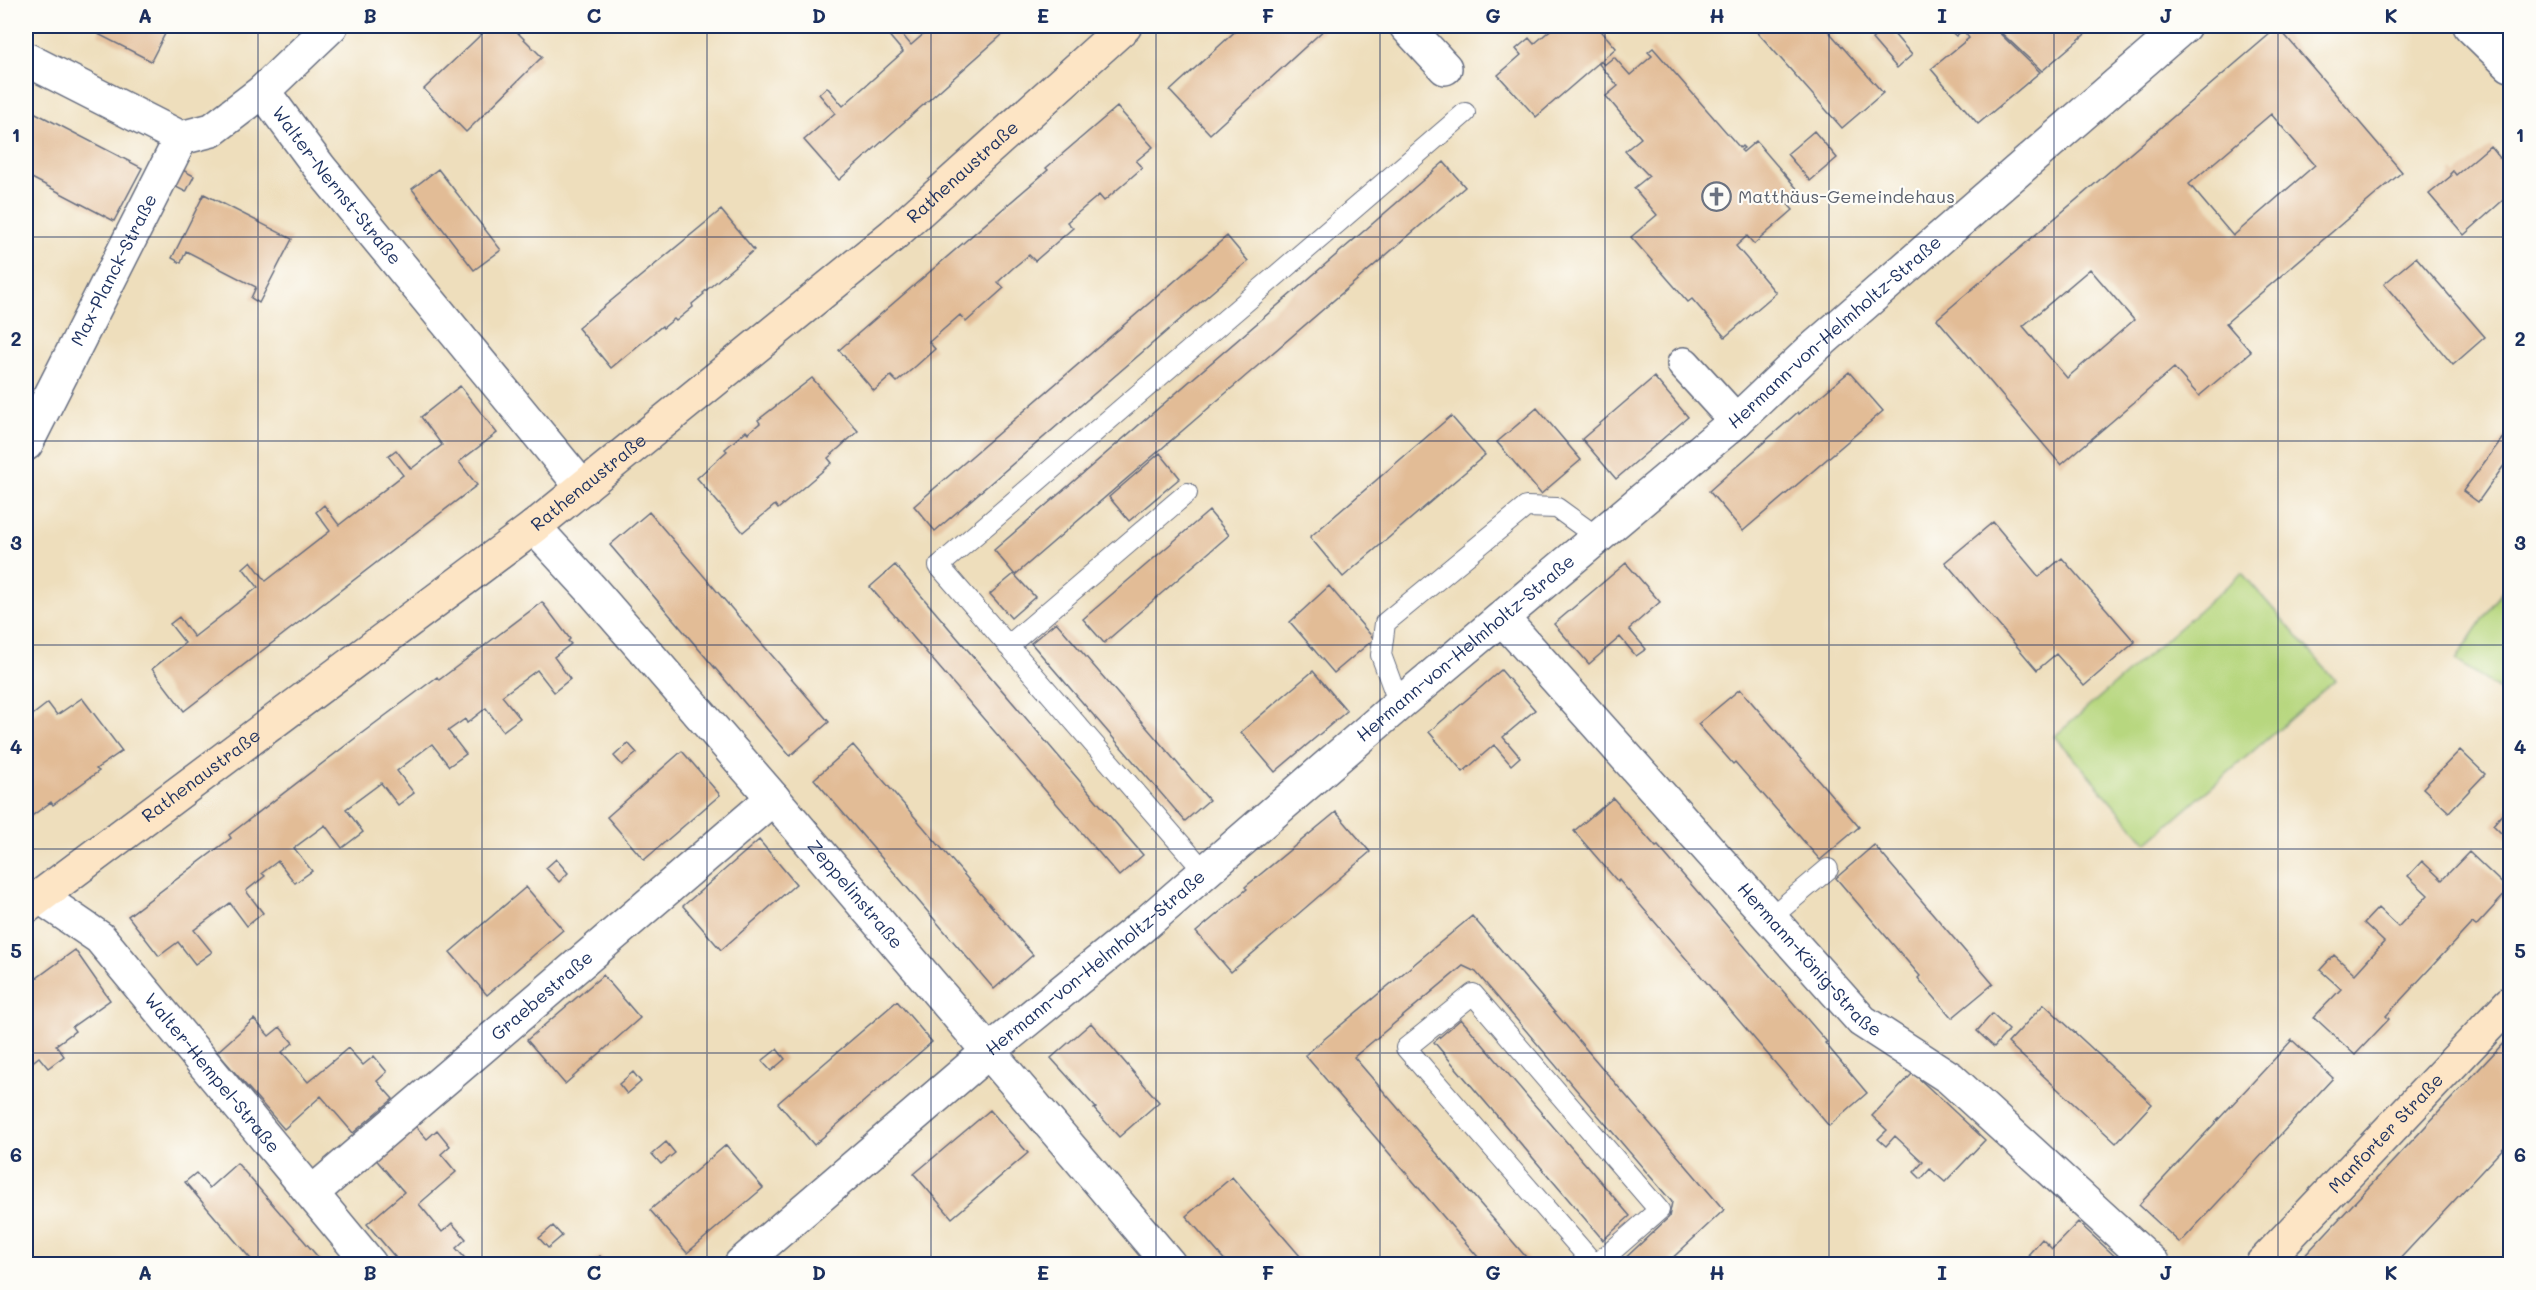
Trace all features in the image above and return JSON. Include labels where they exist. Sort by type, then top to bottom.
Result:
[{"type":"main road","name":"Rathenaustraße","points":[[33,902],[583,488],[893,234],[1125,26]]},
{"type":"main road","name":"Manforter Straße","points":[[2262,1264],[2511,1004]]},
{"type":"street","points":[[263,90],[331,26]]},
{"type":"street","points":[[1406,26],[1445,68]]},
{"type":"street","name":"Hermann-von-Helmholtz-Straße","points":[[741,1264],[988,1052],[1146,923],[1399,704],[1736,420],[1809,352],[2184,26]]},
{"type":"street","points":[[2469,26],[2511,64]]},
{"type":"street","points":[[26,59],[181,138]]},
{"type":"street","name":"Walter-Nernst-Straße","points":[[181,138],[212,130],[263,90],[320,168],[583,488]]},
{"type":"street","name":"Max-Planck-Straße","points":[[26,444],[36,397],[181,138]]},
{"type":"street","points":[[1684,364],[1736,420]]},
{"type":"street","name":"Zeppelinstraße","points":[[534,527],[592,590],[773,798],[1169,1264]]},
{"type":"street","name":"Hermann-König-Straße","points":[[1502,618],[1862,1021],[1950,1078],[2152,1264]]},
{"type":"street","name":"Graebestraße","points":[[312,1193],[773,798]]},
{"type":"street","name":"Walter-Hempel-Straße","points":[[33,902],[100,938],[370,1264]]},
{"type":"lane","points":[[1204,871],[939,566],[1465,113]]},
{"type":"lane","points":[[1008,646],[1187,493]]},
{"type":"lane","points":[[1399,704],[1381,655],[1385,623],[1526,507],[1557,508],[1597,537]]},
{"type":"lane","points":[[1770,918],[1828,869]]},
{"type":"lane","points":[[1473,994],[1659,1210],[1595,1264],[1406,1048],[1473,994]]},
{"type":"green space","points":[[2242,573],[2335,680],[2147,843],[2055,736]]},
{"type":"green space","points":[[2510,579],[2510,697],[2456,660]]},
{"type":"building","points":[[102,26],[169,26],[151,61],[98,34]]},
{"type":"building","points":[[490,26],[511,26],[542,57],[466,132],[424,89]]},
{"type":"building","points":[[895,26],[911,45],[933,26],[1012,26],[839,180],[804,140],[835,113],[819,94],[827,87],[843,106],[903,52],[887,33]]},
{"type":"building","points":[[1241,26],[1328,26],[1210,134],[1170,91]]},
{"type":"building","points":[[1555,26],[1597,26],[1616,48],[1536,117],[1498,75],[1521,55],[1516,49],[1529,38],[1534,44]]},
{"type":"building","points":[[1752,26],[1824,26],[1883,93],[1842,128]]},
{"type":"building","points":[[1887,26],[1912,55],[1897,68],[1872,39]]},
{"type":"building","points":[[1945,26],[1992,26],[2040,72],[1978,124],[1931,69],[1969,38],[1963,30],[1956,36]]},
{"type":"building","points":[[1994,26],[2088,26],[2091,29],[2042,71]]},
{"type":"building","points":[[2278,27],[2402,172],[2226,323],[2251,352],[2199,396],[2174,368],[2061,465],[1937,319]],"holes":[[[2271,114],[2315,165],[2233,236],[2189,184]],[[2090,269],[2134,320],[2067,378],[2023,326]]]},
{"type":"building","name":"Matthäus-Gemeindehaus","points":[[1653,48],[1740,148],[1742,146],[1744,148],[1741,150],[1743,152],[1756,141],[1799,191],[1786,202],[1793,210],[1754,244],[1747,236],[1736,246],[1776,293],[1725,337],[1692,299],[1688,302],[1631,237],[1657,215],[1634,188],[1649,176],[1625,151],[1641,138],[1606,96],[1618,86],[1599,64],[1601,61],[1604,65],[1614,57],[1630,75],[1652,56],[1648,52]]},
{"type":"building","points":[[1117,107],[1153,147],[1136,161],[1142,168],[1104,201],[1099,195],[1067,222],[1073,228],[1035,261],[1029,255],[1013,268],[998,282],[1004,288],[966,322],[960,315],[929,342],[935,349],[897,382],[891,376],[874,391],[839,350],[1048,170],[1046,168]]},
{"type":"building","points":[[26,108],[142,168],[114,221],[26,175]]},
{"type":"building","points":[[1814,131],[1837,158],[1810,181],[1787,154]]},
{"type":"building","points":[[2490,146],[2510,170],[2510,194],[2464,235],[2429,194],[2451,176],[2453,171],[2456,175]]},
{"type":"building","points":[[1444,162],[1465,187],[1015,575],[994,550]]},
{"type":"building","points":[[179,168],[194,176],[186,192],[170,184]]},
{"type":"building","points":[[438,169],[501,250],[474,270],[412,189]]},
{"type":"building","points":[[204,194],[292,239],[259,303],[251,298],[256,287],[186,251],[181,263],[172,258]]},
{"type":"building","points":[[721,210],[754,250],[703,293],[692,304],[693,307],[676,321],[674,319],[663,328],[662,326],[611,368],[578,328]]},
{"type":"building","points":[[1227,236],[1248,261],[935,531],[914,506]]},
{"type":"building","points":[[2416,257],[2485,337],[2453,365],[2384,284]]},
{"type":"building","points":[[1849,372],[1883,411],[1743,531],[1709,491],[1798,412],[1799,414]]},
{"type":"building","points":[[1654,377],[1688,417],[1616,479],[1582,439]]},
{"type":"building","points":[[812,378],[858,431],[828,458],[832,463],[778,509],[775,505],[743,532],[697,478],[727,451],[725,449],[746,431],[748,433],[760,423],[758,420]]},
{"type":"building","points":[[460,386],[497,433],[459,462],[477,485],[184,711],[152,669],[185,643],[170,624],[179,617],[194,637],[258,587],[243,568],[251,561],[266,581],[330,531],[316,512],[324,505],[339,525],[403,475],[388,456],[396,450],[411,469],[442,445],[421,417]]},
{"type":"building","points":[[1537,408],[1581,460],[1541,494],[1497,442]]},
{"type":"building","points":[[1451,416],[1485,455],[1343,577],[1310,537]]},
{"type":"building","points":[[2507,432],[2510,435],[2510,457],[2478,502],[2463,491]]},
{"type":"building","points":[[1160,453],[1180,478],[1129,521],[1109,497]]},
{"type":"building","points":[[1209,511],[1229,535],[1104,643],[1083,619]]},
{"type":"building","points":[[649,512],[829,722],[790,756],[610,545]]},
{"type":"building","points":[[1993,522],[2039,577],[2062,558],[2135,642],[2084,686],[2056,654],[2037,670],[1945,562]]},
{"type":"building","points":[[1626,563],[1660,602],[1629,629],[1646,649],[1636,656],[1620,637],[1589,664],[1554,624]]},
{"type":"building","points":[[895,565],[1143,855],[1119,876],[870,587]]},
{"type":"building","points":[[1014,574],[1035,597],[1011,618],[990,594]]},
{"type":"building","points":[[1329,586],[1374,639],[1334,673],[1290,622]]},
{"type":"building","points":[[542,602],[570,639],[568,641],[571,644],[554,657],[570,679],[554,692],[537,670],[502,696],[520,718],[503,731],[486,708],[467,723],[465,719],[448,731],[466,754],[449,766],[432,744],[397,771],[414,793],[398,805],[381,783],[346,809],[363,832],[342,848],[325,825],[294,848],[312,871],[295,883],[278,861],[262,873],[265,876],[246,891],[263,913],[247,926],[230,903],[194,930],[212,952],[195,964],[178,942],[159,956],[128,916],[231,838],[229,835],[358,736],[437,677],[439,680]]},
{"type":"building","points":[[1056,622],[1209,800],[1185,821],[1031,643]]},
{"type":"building","points":[[1501,670],[1535,710],[1503,737],[1520,757],[1511,765],[1494,745],[1463,772],[1429,732]]},
{"type":"building","points":[[1313,671],[1347,711],[1275,772],[1241,732]]},
{"type":"building","points":[[1740,689],[1859,827],[1820,860],[1735,762],[1733,764],[1698,724]]},
{"type":"building","points":[[82,698],[122,751],[96,769],[99,771],[53,805],[51,802],[26,820],[26,720],[48,703],[57,715]]},
{"type":"building","points":[[628,743],[637,753],[622,765],[614,756]]},
{"type":"building","points":[[853,745],[1033,955],[994,989],[814,779]]},
{"type":"building","points":[[2460,750],[2485,774],[2449,812],[2423,788]]},
{"type":"building","points":[[682,751],[720,795],[644,860],[607,817]]},
{"type":"building","points":[[1613,798],[1656,847],[1658,846],[1827,1042],[1825,1043],[1867,1093],[1829,1126],[1619,880],[1618,882],[1574,831]]},
{"type":"building","points":[[2510,805],[2510,842],[2493,825]]},
{"type":"building","points":[[1336,812],[1370,852],[1231,972],[1196,932],[1247,889],[1245,887]]},
{"type":"building","points":[[759,840],[796,884],[721,950],[683,906]]},
{"type":"building","points":[[1874,845],[1993,984],[1952,1018],[1918,978],[1920,976],[1836,878]]},
{"type":"building","points":[[2469,852],[2509,890],[2476,926],[2472,923],[2386,1016],[2389,1019],[2355,1055],[2314,1017],[2341,989],[2320,970],[2334,955],[2355,974],[2384,942],[2364,923],[2378,908],[2398,927],[2428,895],[2408,876],[2422,861],[2442,880]]},
{"type":"building","points":[[556,859],[568,873],[559,882],[546,868]]},
{"type":"building","points":[[526,887],[563,930],[487,995],[450,952]]},
{"type":"building","points":[[1472,916],[1724,1210],[1666,1264],[1619,1264],[1669,1217],[1672,1202],[1476,972],[1463,966],[1354,1057],[1532,1264],[1484,1264],[1305,1055]]},
{"type":"building","points":[[75,950],[110,1000],[72,1027],[75,1031],[56,1045],[64,1056],[48,1068],[39,1057],[26,1067],[26,1004],[30,1001],[26,995],[26,986]]},
{"type":"building","points":[[603,975],[640,1018],[565,1084],[527,1040]]},
{"type":"building","points":[[897,1001],[932,1042],[814,1145],[778,1103]]},
{"type":"building","points":[[2044,1004],[2152,1104],[2116,1143],[2008,1043]]},
{"type":"building","points":[[1992,1014],[2009,1030],[1994,1047],[1977,1031]]},
{"type":"building","points":[[254,1019],[269,1036],[280,1027],[293,1043],[282,1052],[308,1082],[348,1048],[363,1065],[374,1056],[387,1072],[377,1081],[393,1099],[353,1133],[321,1096],[284,1129],[217,1052]]},
{"type":"building","points":[[1461,1019],[1630,1216],[1603,1240],[1434,1042]]},
{"type":"building","points":[[1091,1023],[1159,1102],[1119,1137],[1051,1058]]},
{"type":"building","points":[[2510,1036],[2510,1141],[2395,1264],[2297,1264]]},
{"type":"building","points":[[2292,1040],[2333,1078],[2180,1243],[2139,1205]]},
{"type":"building","points":[[777,1049],[785,1059],[771,1071],[762,1061]]},
{"type":"building","points":[[633,1072],[641,1082],[627,1094],[619,1084]]},
{"type":"building","points":[[1913,1073],[1985,1140],[1945,1182],[1930,1169],[1921,1179],[1914,1172],[1923,1162],[1895,1136],[1886,1146],[1878,1139],[1887,1130],[1872,1116]]},
{"type":"building","points":[[990,1110],[1028,1153],[952,1218],[914,1174]]},
{"type":"building","points":[[411,1121],[427,1139],[437,1130],[450,1146],[441,1154],[456,1172],[419,1204],[442,1232],[452,1223],[466,1239],[456,1248],[470,1264],[401,1264],[367,1224],[404,1192],[373,1156]]},
{"type":"building","points":[[666,1142],[675,1153],[661,1164],[652,1154]]},
{"type":"building","points":[[726,1145],[763,1188],[687,1253],[650,1210]]},
{"type":"building","points":[[237,1163],[324,1264],[255,1264],[185,1182],[196,1173],[209,1188]]},
{"type":"building","points":[[1232,1177],[1308,1264],[1228,1264],[1186,1216]]},
{"type":"building","points":[[2078,1222],[2121,1262],[2119,1264],[2038,1264],[2028,1255],[2042,1239],[2052,1249]]},
{"type":"building","points":[[553,1226],[562,1236],[548,1248],[539,1238]]},
{"type":"building","points":[[600,1256],[607,1264],[589,1264]]},
{"type":"place","name":"Matthäus-Gemeindehaus","points":[[1717,197]]}]
